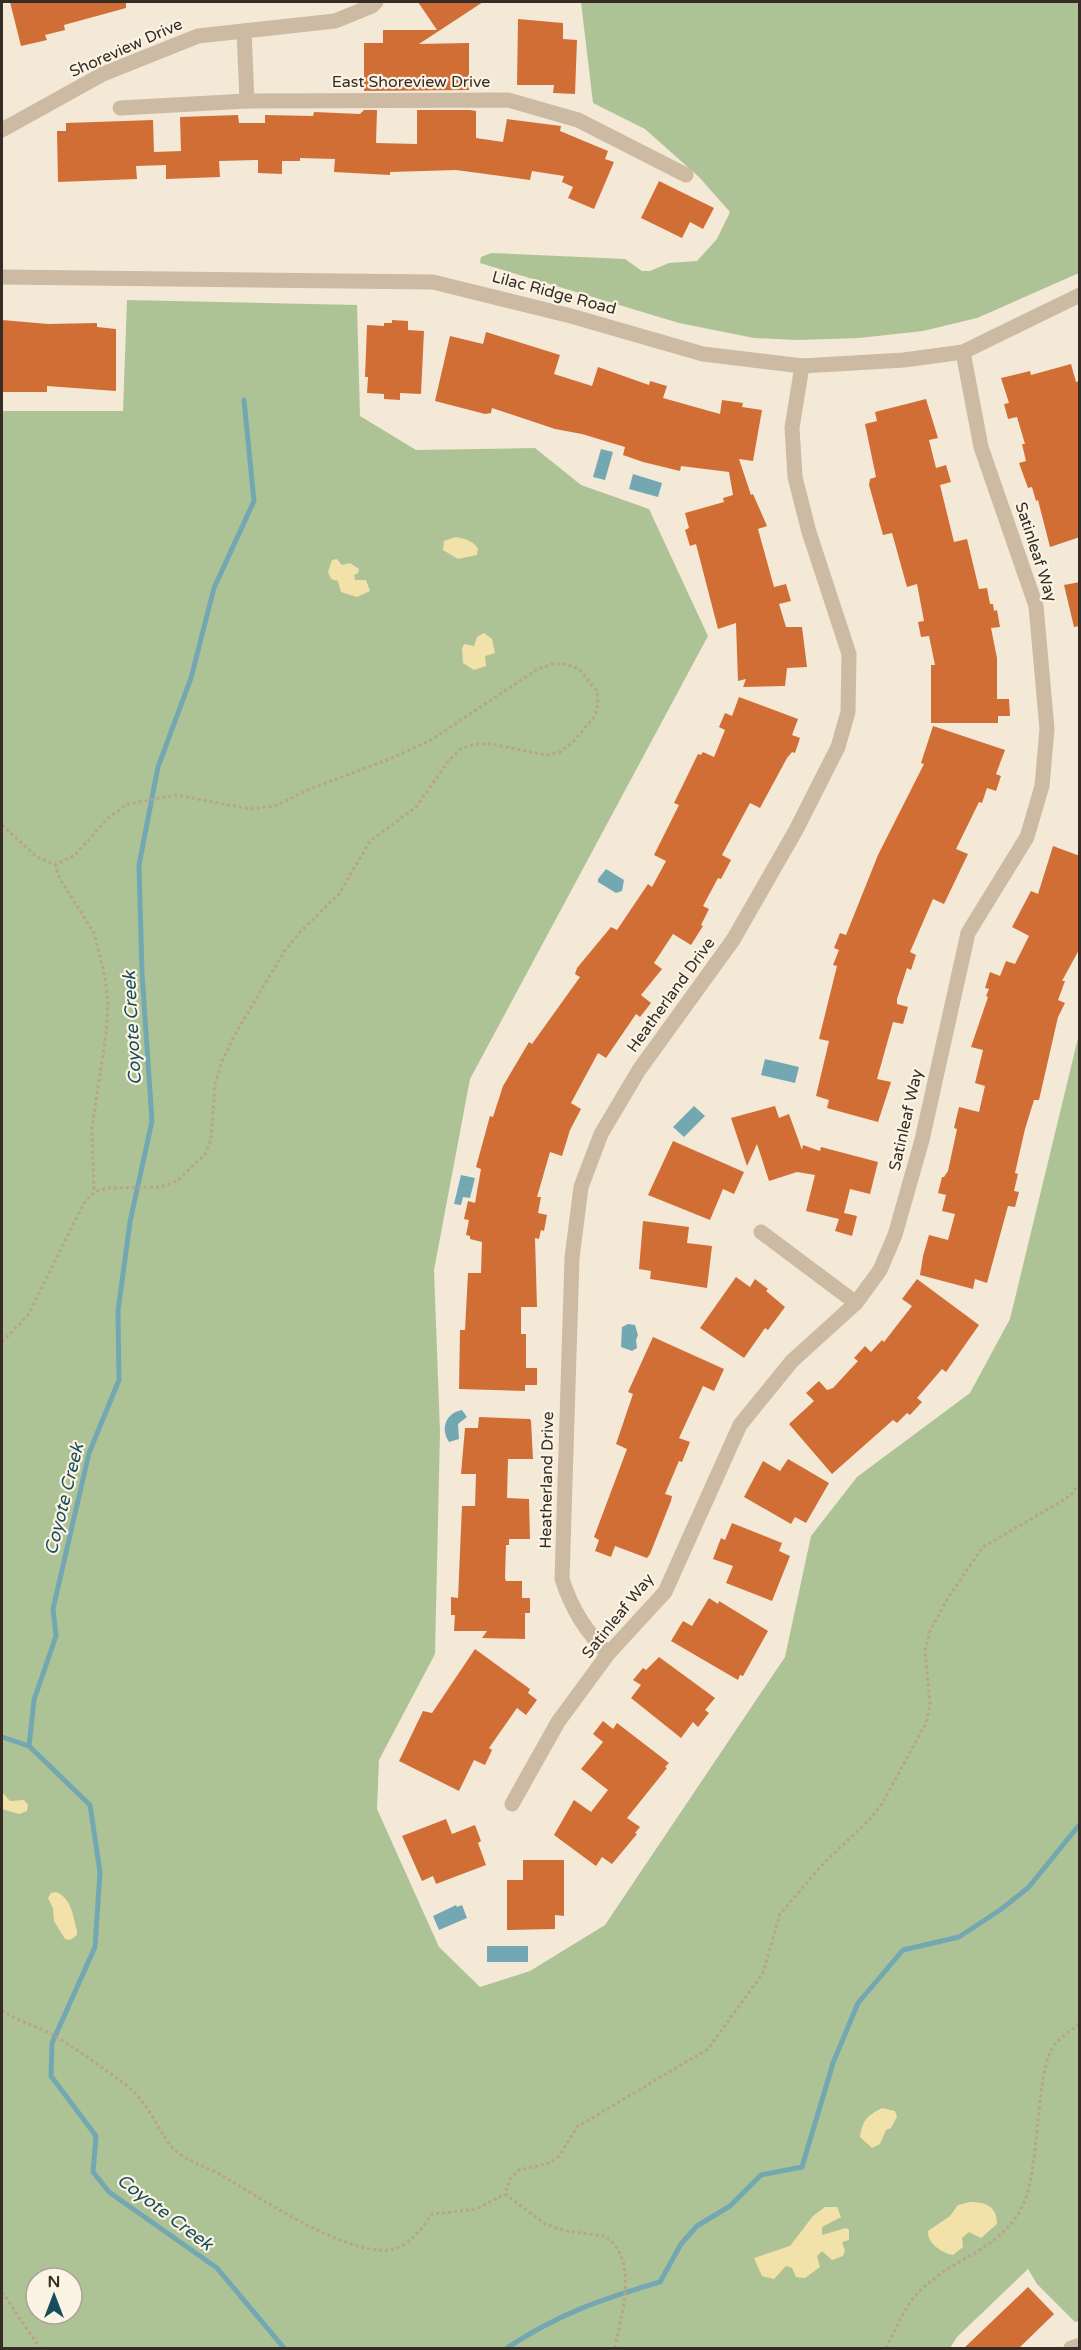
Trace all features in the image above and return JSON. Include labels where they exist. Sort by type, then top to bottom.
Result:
[{"type":"street","name":"Shoreview Drive","points":[[2,130],[103,74],[198,36],[335,21],[372,6],[376,2]]},
{"type":"street","points":[[244,31],[247,101]]},
{"type":"street","name":"East Shoreview Drive","points":[[120,108],[247,101],[508,100],[578,120],[686,175]]},
{"type":"street","name":"Lilac Ridge Road","points":[[2,277],[433,282],[571,315],[703,354],[802,366],[904,360],[963,352],[1080,295]]},
{"type":"street","name":"Satinleaf Way","points":[[512,1804],[558,1722],[608,1654],[665,1592],[740,1425],[792,1362],[856,1303],[880,1270],[895,1235],[922,1140],[968,933],[1027,837],[1042,786],[1047,729],[1036,606],[981,447],[963,352]]},
{"type":"street","name":"Heatherland Drive","points":[[608,1654],[583,1627],[570,1604],[562,1579],[572,1258],[581,1187],[606,1125],[639,1070],[733,940],[796,830],[838,747],[848,712],[849,654],[808,532],[795,477],[792,428],[802,366]]},
{"type":"street","points":[[761,1232],[856,1303]]},
{"type":"street","points":[[1071,2349],[1080,2345]]},
{"type":"path","points":[[2,1342],[28,1315],[84,1203],[94,1192],[109,1188],[160,1187],[177,1181],[205,1154],[211,1140],[215,1084],[234,1036],[284,952],[300,932],[339,894],[370,841],[416,807],[449,760],[461,749],[475,744],[491,744],[546,754],[560,752],[572,743],[595,716],[598,704],[597,691],[579,669],[565,664],[552,664],[536,670],[431,740],[392,758],[310,789],[275,806],[250,809],[176,795],[128,804],[108,818],[75,855],[55,865]]},
{"type":"path","points":[[2,825],[37,857],[55,865],[60,879],[94,933],[105,977],[108,1003],[106,1034],[92,1127],[94,1192]]},
{"type":"path","points":[[2,2010],[73,2047],[137,2094],[145,2102],[173,2148],[191,2161],[222,2175],[298,2221],[343,2240],[386,2251],[398,2248],[409,2242],[432,2214],[476,2209],[505,2194],[510,2179],[519,2170],[550,2163],[559,2156],[577,2127],[708,2049],[763,1973],[780,1914],[823,1864],[870,1819],[883,1802],[926,1723],[930,1704],[925,1651],[930,1631],[949,1596],[983,1547],[1070,1496],[1080,1483]]},
{"type":"path","points":[[886,2349],[918,2293],[991,2243],[1009,2226],[1023,2206],[1036,2157],[1047,2064],[1054,2045],[1080,2023]]},
{"type":"path","points":[[505,2194],[545,2224],[566,2231],[605,2236],[611,2240],[622,2261],[626,2284],[622,2320],[615,2349]]},
{"type":"path","points":[[2,2292],[40,2349]]},
{"type":"green space","points":[[581,2],[1079,2],[1079,273],[977,318],[923,331],[859,338],[797,340],[754,338],[679,323],[480,263],[481,257],[491,253],[625,259],[642,271],[650,271],[669,263],[697,261],[717,239],[730,212],[699,177],[645,129],[593,103]]},
{"type":"green space","points":[[127,300],[357,305],[360,416],[416,450],[535,448],[581,485],[649,509],[708,636],[470,1079],[434,1270],[440,1432],[435,1654],[379,1760],[377,1809],[439,1947],[480,1987],[530,1971],[605,1925],[785,1657],[811,1536],[857,1477],[970,1393],[1010,1319],[1079,1034],[1079,2321],[1075,2322],[1037,2284],[1028,2269],[957,2337],[950,2348],[2,2348],[2,411],[123,411]]},
{"type":"sand","points":[[456,537],[474,544],[478,549],[477,555],[458,559],[443,550],[444,541]]},
{"type":"sand","points":[[337,559],[342,565],[350,563],[359,569],[354,575],[355,580],[366,580],[370,591],[357,597],[341,592],[338,581],[331,579],[328,572],[332,560]]},
{"type":"sand","points":[[484,633],[492,639],[495,653],[485,656],[486,666],[474,670],[463,663],[462,649],[464,644],[474,646],[477,637]]},
{"type":"sand","points":[[2,1792],[10,1801],[24,1800],[28,1805],[27,1811],[19,1814],[2,1809]]},
{"type":"sand","points":[[56,1892],[69,1903],[73,1914],[77,1935],[70,1940],[65,1939],[54,1921],[53,1908],[48,1898],[51,1893]]},
{"type":"sand","points":[[882,2108],[895,2111],[897,2117],[891,2128],[886,2130],[880,2144],[872,2148],[860,2137],[861,2131],[864,2122]]},
{"type":"sand","points":[[970,2202],[990,2206],[995,2213],[997,2224],[981,2238],[969,2232],[962,2238],[963,2247],[953,2255],[940,2250],[930,2240],[928,2231],[950,2216],[958,2205]]},
{"type":"sand","points":[[825,2207],[837,2207],[841,2217],[822,2227],[822,2235],[846,2228],[849,2230],[849,2240],[842,2242],[845,2251],[843,2256],[832,2260],[822,2251],[817,2256],[820,2267],[805,2278],[796,2277],[792,2268],[786,2266],[774,2279],[762,2276],[754,2258],[790,2246],[813,2216]]},
{"type":"water","points":[[601,449],[613,452],[605,480],[593,477]]},
{"type":"water","points":[[633,474],[662,483],[658,497],[629,489]]},
{"type":"water","points":[[606,869],[624,880],[622,891],[616,893],[598,882]]},
{"type":"water","points":[[765,1059],[799,1067],[795,1083],[761,1075]]},
{"type":"water","points":[[694,1106],[705,1116],[684,1137],[673,1127]]},
{"type":"water","points":[[461,1175],[475,1178],[470,1198],[463,1197],[461,1205],[454,1204]]},
{"type":"water","points":[[628,1324],[635,1325],[638,1335],[637,1348],[632,1351],[621,1347],[622,1327]]},
{"type":"water","points":[[462,1410],[467,1417],[458,1424],[459,1439],[449,1442],[445,1432],[446,1422],[452,1414]]},
{"type":"water","points":[[456,1905],[457,1907],[462,1905],[467,1918],[439,1930],[433,1916]]},
{"type":"water","points":[[487,1946],[528,1946],[528,1962],[487,1962]]},
{"type":"building","points":[[10,2],[126,2],[126,8],[64,25],[65,30],[45,35],[47,40],[21,46]]},
{"type":"building","points":[[418,2],[483,2],[419,44],[469,43],[469,90],[364,91],[364,43],[383,43],[383,30],[437,30]]},
{"type":"building","points":[[518,19],[563,23],[563,39],[577,40],[575,94],[553,93],[554,85],[517,85]]},
{"type":"building","points":[[364,110],[377,110],[376,143],[417,144],[417,110],[470,110],[476,111],[476,138],[503,142],[507,119],[561,126],[560,131],[608,151],[605,159],[614,162],[594,209],[568,198],[573,187],[562,182],[564,176],[532,171],[530,180],[456,170],[390,172],[390,175],[334,172],[335,159],[300,158],[300,161],[282,161],[282,174],[258,173],[258,160],[219,161],[220,177],[166,179],[166,165],[136,166],[137,179],[58,182],[57,131],[66,131],[66,123],[153,120],[154,152],[181,151],[180,117],[238,115],[239,123],[265,123],[265,115],[313,116],[314,112],[360,114]]},
{"type":"building","points":[[659,181],[714,208],[703,229],[690,222],[682,238],[641,218]]},
{"type":"building","points":[[2,320],[48,324],[97,323],[97,327],[116,329],[116,391],[47,386],[47,392],[2,392]]},
{"type":"building","points":[[392,320],[408,321],[408,330],[424,331],[421,394],[400,393],[400,400],[384,399],[384,394],[367,393],[368,377],[365,377],[367,325],[384,326],[384,323],[392,323]]},
{"type":"building","points":[[486,332],[560,355],[554,374],[592,386],[598,367],[649,385],[650,381],[667,386],[663,398],[720,414],[722,400],[743,403],[742,407],[762,410],[753,461],[739,459],[751,495],[753,494],[767,526],[758,529],[774,587],[786,584],[791,601],[779,604],[786,627],[802,627],[807,667],[787,668],[785,686],[743,687],[746,679],[738,681],[736,623],[718,629],[696,544],[690,546],[685,530],[689,528],[685,513],[724,502],[723,498],[733,495],[729,472],[681,466],[680,471],[623,455],[625,447],[582,434],[555,429],[492,408],[491,413],[485,414],[435,401],[450,336],[483,344]]},
{"type":"building","points":[[1071,364],[1076,382],[1080,381],[1080,537],[1050,547],[1038,500],[1036,501],[1032,487],[1028,488],[1019,463],[1026,461],[1022,444],[1025,444],[1017,417],[1008,419],[1004,404],[1009,403],[1001,378],[1030,371],[1031,375]]},
{"type":"building","points":[[926,399],[938,438],[929,440],[936,468],[946,465],[951,482],[940,485],[954,542],[967,539],[979,589],[987,588],[990,604],[993,604],[994,611],[997,610],[1000,627],[991,628],[997,658],[997,699],[1009,699],[1010,716],[998,716],[998,723],[931,723],[931,665],[935,665],[929,636],[921,637],[918,622],[924,621],[917,584],[907,587],[892,533],[883,535],[869,485],[870,479],[876,477],[865,424],[877,421],[875,412]]},
{"type":"building","points":[[1080,582],[1080,626],[1074,627],[1064,585]]},
{"type":"building","points":[[739,697],[798,719],[792,735],[800,738],[795,753],[792,752],[787,758],[760,808],[750,803],[722,855],[731,860],[703,906],[709,909],[701,925],[703,926],[691,945],[673,934],[654,963],[662,969],[641,995],[651,1003],[640,1017],[636,1014],[606,1058],[598,1053],[571,1103],[581,1109],[570,1130],[562,1156],[550,1152],[537,1197],[541,1197],[538,1213],[547,1215],[544,1231],[541,1230],[539,1239],[535,1238],[537,1307],[521,1307],[521,1334],[526,1334],[526,1368],[537,1368],[537,1385],[525,1385],[525,1391],[459,1389],[460,1330],[465,1330],[468,1273],[481,1273],[482,1242],[470,1239],[470,1236],[466,1235],[469,1220],[464,1219],[468,1201],[475,1203],[481,1169],[476,1167],[490,1116],[493,1117],[503,1086],[529,1042],[532,1044],[580,977],[575,974],[577,968],[611,927],[617,930],[648,884],[652,887],[666,861],[654,855],[679,805],[674,803],[698,754],[701,755],[703,752],[714,757],[725,730],[719,727],[725,713],[732,716]]},
{"type":"building","points":[[933,726],[1005,750],[996,774],[1001,776],[996,791],[987,788],[982,803],[979,802],[956,849],[968,854],[944,904],[933,899],[910,952],[916,955],[911,970],[907,968],[897,999],[897,1004],[908,1007],[903,1024],[893,1022],[877,1079],[891,1082],[878,1122],[827,1108],[829,1100],[816,1096],[829,1041],[819,1039],[837,966],[833,965],[839,950],[834,948],[840,933],[846,935],[878,855],[924,764],[921,763]]},
{"type":"building","points":[[1053,846],[1080,856],[1080,948],[1062,981],[1065,981],[1058,1000],[1065,1003],[1058,1017],[1039,1100],[1034,1100],[1025,1129],[1015,1173],[1018,1174],[1014,1191],[1019,1192],[1015,1207],[1008,1206],[987,1283],[975,1279],[973,1289],[920,1275],[923,1256],[929,1235],[948,1240],[955,1214],[942,1211],[946,1195],[938,1193],[942,1177],[948,1171],[959,1107],[979,1112],[985,1086],[975,1083],[983,1050],[971,1047],[988,997],[986,996],[989,989],[985,988],[990,972],[1000,976],[1006,961],[1015,964],[1029,936],[1012,927],[1031,891],[1038,894]]},
{"type":"building","points":[[775,1106],[779,1118],[789,1114],[802,1150],[803,1145],[820,1151],[821,1147],[878,1162],[870,1194],[850,1189],[844,1213],[857,1216],[852,1236],[835,1231],[839,1219],[806,1211],[815,1175],[797,1172],[769,1181],[757,1144],[747,1166],[731,1118]]},
{"type":"building","points":[[673,1141],[744,1172],[734,1194],[723,1189],[710,1220],[648,1195]]},
{"type":"building","points":[[643,1221],[689,1227],[687,1243],[712,1246],[707,1288],[650,1279],[651,1271],[639,1269]]},
{"type":"building","points":[[736,1277],[750,1287],[755,1279],[785,1307],[768,1330],[765,1328],[744,1358],[700,1328]]},
{"type":"building","points":[[917,1279],[979,1325],[946,1372],[942,1369],[917,1398],[922,1402],[910,1415],[907,1413],[897,1423],[893,1420],[832,1474],[789,1424],[814,1401],[806,1393],[819,1381],[827,1390],[833,1388],[858,1361],[854,1358],[865,1346],[871,1352],[882,1340],[884,1342],[912,1306],[902,1299]]},
{"type":"building","points":[[653,1337],[724,1369],[714,1391],[703,1386],[679,1438],[690,1442],[665,1494],[672,1496],[671,1501],[650,1554],[647,1558],[615,1546],[611,1557],[595,1551],[599,1540],[594,1537],[627,1449],[616,1444],[633,1394],[628,1392]]},
{"type":"building","points":[[479,1417],[530,1419],[531,1421],[533,1459],[508,1459],[507,1498],[529,1499],[530,1539],[509,1539],[509,1545],[506,1545],[505,1578],[506,1581],[522,1581],[522,1598],[530,1598],[530,1613],[525,1613],[525,1639],[482,1638],[487,1631],[454,1631],[455,1615],[451,1615],[451,1597],[458,1598],[462,1506],[475,1506],[476,1474],[461,1474],[465,1428],[478,1428]]},
{"type":"building","points":[[788,1459],[829,1483],[806,1523],[795,1517],[791,1524],[744,1497],[763,1461],[780,1471]]},
{"type":"building","points":[[732,1523],[782,1543],[779,1551],[790,1556],[772,1601],[726,1583],[733,1566],[713,1559],[721,1538],[725,1540]]},
{"type":"building","points":[[709,1598],[718,1604],[719,1601],[768,1631],[743,1676],[740,1675],[738,1680],[671,1641],[683,1621],[692,1626]]},
{"type":"building","points":[[475,1649],[530,1689],[528,1693],[537,1700],[526,1715],[517,1708],[489,1748],[492,1750],[485,1765],[474,1760],[459,1791],[399,1761],[423,1711],[432,1713]]},
{"type":"building","points":[[659,1657],[715,1698],[705,1710],[709,1713],[698,1727],[693,1722],[681,1738],[631,1698],[641,1685],[633,1680],[643,1668],[646,1670]]},
{"type":"building","points":[[603,1721],[613,1729],[617,1723],[669,1763],[627,1818],[640,1827],[635,1833],[637,1834],[612,1864],[602,1857],[596,1866],[554,1835],[574,1800],[591,1812],[608,1790],[581,1769],[603,1742],[593,1734]]},
{"type":"building","points":[[446,1819],[452,1834],[475,1825],[481,1841],[478,1843],[486,1865],[436,1884],[433,1876],[422,1881],[402,1836]]},
{"type":"building","points":[[523,1860],[564,1860],[564,1916],[555,1915],[555,1929],[507,1930],[507,1880],[523,1880]]},
{"type":"building","points":[[1028,2287],[1054,2314],[1018,2349],[963,2349]]},
{"type":"waterway","name":"Coyote Creek","points":[[29,1746],[34,1700],[56,1636],[53,1609],[89,1453],[119,1380],[118,1311],[130,1222],[152,1121],[142,973],[139,865],[158,767],[191,678],[214,588],[254,501],[244,400]]},
{"type":"waterway","name":"Coyote Creek","points":[[2,1737],[29,1746],[90,1805],[100,1872],[95,1947],[52,2043],[51,2076],[96,2136],[93,2172],[109,2192],[217,2268],[284,2348]]},
{"type":"waterway","points":[[507,2348],[544,2326],[581,2309],[660,2282],[681,2244],[697,2226],[730,2206],[761,2175],[802,2167],[833,2063],[858,2003],[903,1950],[959,1937],[1028,1888],[1080,1824]]}]
